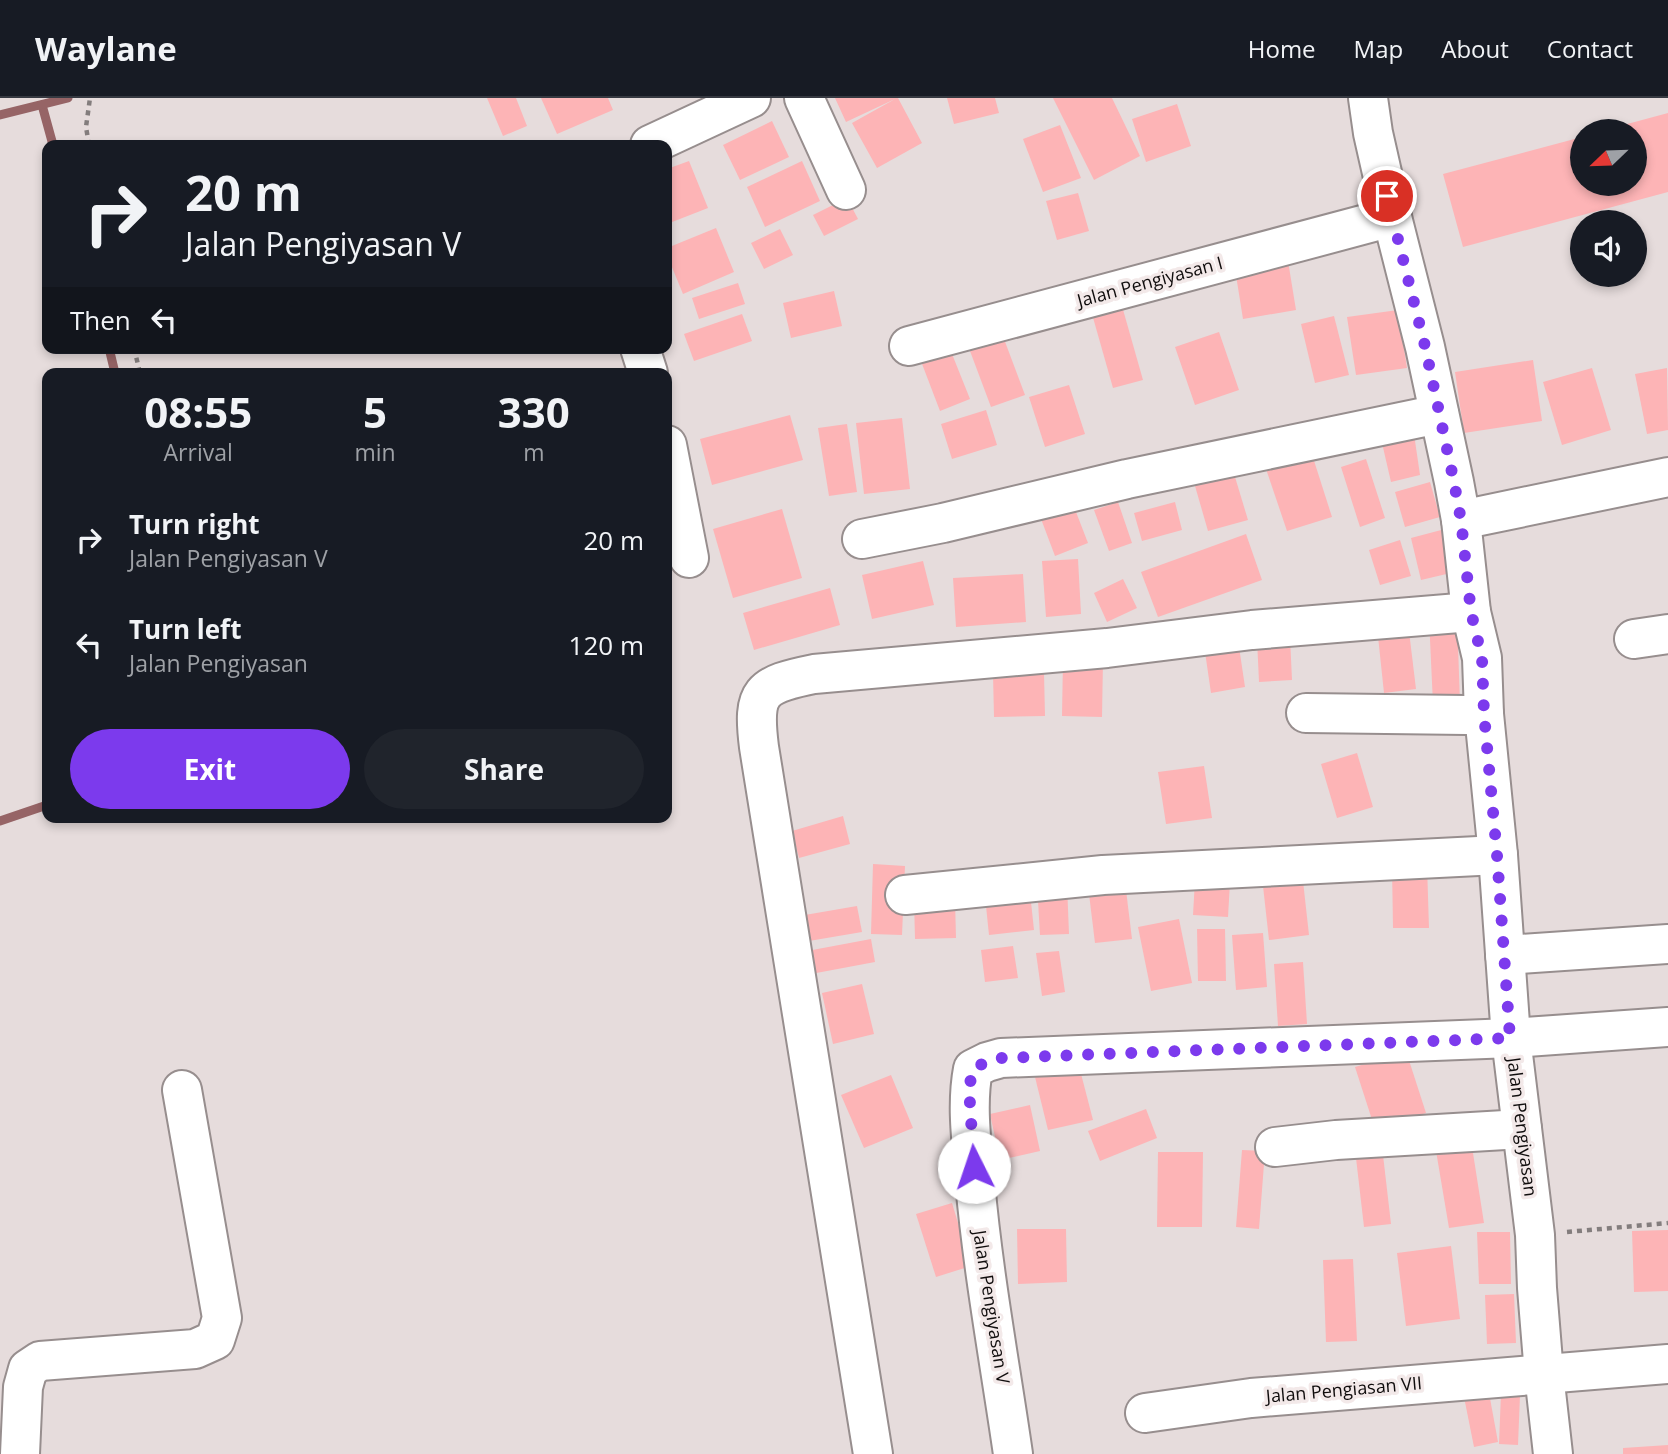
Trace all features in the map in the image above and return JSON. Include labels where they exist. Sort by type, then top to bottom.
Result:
[{"type":"street","points":[[661,140],[751,98]]},
{"type":"street","points":[[804,98],[846,190]]},
{"type":"street","name":"Jalan Pengiyasan","points":[[1368,98],[1373,132],[1425,346],[1461,520],[1471,612],[1482,658],[1484,714],[1510,1038],[1535,1235],[1536,1288],[1553,1454]]},
{"type":"street","name":"Jalan Pengiyasan I","points":[[909,346],[1392,217]]},
{"type":"street","points":[[862,539],[943,523],[1127,479],[1439,414]]},
{"type":"street","points":[[672,471],[689,558]]},
{"type":"street","points":[[1461,520],[1668,477]]},
{"type":"street","points":[[873,1454],[759,747],[756,720],[758,700],[769,688],[787,679],[814,674],[1107,648],[1252,630],[1471,612]]},
{"type":"street","points":[[1306,713],[1484,714]]},
{"type":"street","points":[[905,895],[1103,875],[1497,855]]},
{"type":"street","points":[[1505,955],[1668,944]]},
{"type":"street","points":[[1510,1038],[1668,1027]]},
{"type":"street","name":"Jalan Pengiyasan V","points":[[1013,1454],[978,1221],[969,1088],[973,1069],[1002,1058],[1510,1038]]},
{"type":"street","points":[[20,1454],[23,1387],[28,1369],[40,1360],[195,1349],[215,1340],[222,1318],[182,1090]]},
{"type":"street","points":[[1275,1147],[1336,1140],[1522,1129]]},
{"type":"street","name":"Jalan Pengiasan VII","points":[[1145,1413],[1251,1398],[1668,1364]]},
{"type":"path","points":[[88,140],[86,127],[90,98]]},
{"type":"path","points":[[1535,1235],[1668,1223]]},
{"type":"building","points":[[487,98],[516,98],[527,126],[503,136]]},
{"type":"building","points":[[541,98],[608,98],[613,110],[557,134]]},
{"type":"building","points":[[835,98],[898,98],[922,143],[877,168],[852,123],[895,99],[846,122]]},
{"type":"building","points":[[947,98],[995,98],[999,113],[954,124]]},
{"type":"building","points":[[1053,98],[1112,98],[1140,156],[1094,180]]},
{"type":"building","points":[[1177,104],[1191,146],[1146,162],[1132,119]]},
{"type":"building","points":[[1668,113],[1668,192],[1601,210],[1570,210],[1570,218],[1463,247],[1443,174],[1570,140],[1570,196],[1647,196],[1646,119]]},
{"type":"building","points":[[772,121],[789,157],[740,180],[723,145]]},
{"type":"building","points":[[1060,125],[1081,178],[1043,192],[1023,139]]},
{"type":"building","points":[[689,161],[708,208],[672,222],[672,167]]},
{"type":"building","points":[[802,161],[820,201],[765,227],[747,187]]},
{"type":"building","points":[[1078,193],[1089,231],[1057,240],[1046,201]]},
{"type":"building","points":[[847,198],[858,219],[824,236],[813,215]]},
{"type":"building","points":[[716,228],[734,272],[683,294],[672,267],[672,246]]},
{"type":"building","points":[[780,229],[793,255],[764,269],[751,243]]},
{"type":"building","points":[[1288,261],[1296,310],[1243,319],[1235,269]]},
{"type":"building","points":[[738,283],[745,304],[699,319],[692,298]]},
{"type":"building","points":[[834,291],[842,326],[791,338],[783,303]]},
{"type":"building","points":[[1120,299],[1143,380],[1113,388],[1090,307]]},
{"type":"building","points":[[1398,310],[1407,368],[1356,375],[1347,317]]},
{"type":"building","points":[[742,314],[752,341],[694,361],[684,334]]},
{"type":"building","points":[[1334,316],[1349,375],[1315,383],[1301,324]]},
{"type":"building","points":[[1001,331],[1025,395],[991,407],[967,343]]},
{"type":"building","points":[[1219,332],[1239,390],[1195,405],[1175,347]]},
{"type":"building","points":[[948,344],[970,399],[940,411],[919,356]]},
{"type":"building","points":[[1533,360],[1542,421],[1464,433],[1455,372]]},
{"type":"building","points":[[1592,368],[1611,430],[1562,445],[1543,382]]},
{"type":"building","points":[[1667,368],[1668,430],[1647,434],[1635,374]]},
{"type":"building","points":[[1069,385],[1085,434],[1045,447],[1029,397]]},
{"type":"building","points":[[986,410],[997,445],[952,459],[941,424]]},
{"type":"building","points":[[790,415],[803,460],[712,485],[700,439]]},
{"type":"building","points":[[902,418],[910,489],[864,494],[856,423]]},
{"type":"building","points":[[847,424],[857,492],[829,496],[818,428]]},
{"type":"building","points":[[1414,434],[1420,475],[1391,482],[1382,443]]},
{"type":"building","points":[[1309,445],[1332,517],[1287,531],[1263,460]]},
{"type":"building","points":[[1366,459],[1385,518],[1360,527],[1341,467]]},
{"type":"building","points":[[1232,467],[1248,520],[1208,531],[1193,479]]},
{"type":"building","points":[[1430,482],[1440,517],[1405,527],[1395,492]]},
{"type":"building","points":[[1071,499],[1088,543],[1055,556],[1038,511]]},
{"type":"building","points":[[1118,502],[1132,543],[1109,551],[1094,510]]},
{"type":"building","points":[[1175,502],[1182,530],[1142,541],[1134,513]]},
{"type":"building","points":[[782,509],[802,578],[733,598],[713,529]]},
{"type":"building","points":[[1445,529],[1455,572],[1421,580],[1411,538]]},
{"type":"building","points":[[1246,534],[1262,580],[1158,617],[1141,572]]},
{"type":"building","points":[[1400,540],[1411,576],[1380,585],[1369,550]]},
{"type":"building","points":[[1078,559],[1081,614],[1046,617],[1042,561]]},
{"type":"building","points":[[923,561],[934,605],[872,619],[862,575]]},
{"type":"building","points":[[1023,574],[1026,622],[956,627],[953,578]]},
{"type":"building","points":[[1123,579],[1137,608],[1107,622],[1094,593]]},
{"type":"building","points":[[830,588],[840,625],[754,650],[743,613]]},
{"type":"building","points":[[1457,617],[1460,703],[1433,704],[1429,618]]},
{"type":"building","points":[[1408,623],[1416,689],[1384,693],[1377,627]]},
{"type":"building","points":[[1290,637],[1292,680],[1259,682],[1257,639]]},
{"type":"building","points":[[1238,640],[1245,687],[1211,693],[1204,645]]},
{"type":"building","points":[[1063,659],[1103,660],[1102,717],[1062,716]]},
{"type":"building","points":[[1044,673],[1045,716],[994,717],[993,674]]},
{"type":"building","points":[[1357,753],[1373,807],[1337,818],[1321,764]]},
{"type":"building","points":[[1204,766],[1212,818],[1166,824],[1158,772]]},
{"type":"building","points":[[843,816],[850,844],[799,858],[792,831]]},
{"type":"building","points":[[873,864],[905,866],[902,935],[871,934]]},
{"type":"building","points":[[1427,865],[1429,928],[1393,928],[1392,866]]},
{"type":"building","points":[[1302,872],[1309,935],[1269,940],[1262,877]]},
{"type":"building","points":[[1195,880],[1230,882],[1228,917],[1193,915]]},
{"type":"building","points":[[1037,884],[1067,884],[1069,934],[1040,935]]},
{"type":"building","points":[[1126,890],[1132,939],[1095,943],[1089,894]]},
{"type":"building","points":[[914,900],[955,900],[956,938],[915,939]]},
{"type":"building","points":[[1031,902],[1034,930],[989,935],[986,906]]},
{"type":"building","points":[[857,906],[862,932],[803,942],[799,916]]},
{"type":"building","points":[[1179,919],[1192,983],[1151,991],[1138,927]]},
{"type":"building","points":[[1197,929],[1225,929],[1226,981],[1198,981]]},
{"type":"building","points":[[1263,933],[1267,987],[1236,990],[1232,935]]},
{"type":"building","points":[[871,939],[875,962],[811,974],[807,951]]},
{"type":"building","points":[[1013,946],[1018,978],[985,982],[981,950]]},
{"type":"building","points":[[1059,951],[1065,992],[1042,996],[1036,953]]},
{"type":"building","points":[[1303,962],[1307,1024],[1278,1026],[1274,964]]},
{"type":"building","points":[[862,984],[874,1034],[833,1044],[822,993]]},
{"type":"building","points":[[1406,1051],[1426,1113],[1375,1129],[1355,1067]]},
{"type":"building","points":[[1079,1066],[1093,1120],[1048,1130],[1035,1077]]},
{"type":"building","points":[[891,1075],[913,1128],[864,1148],[841,1095]]},
{"type":"building","points":[[1030,1105],[1040,1151],[1000,1160],[990,1114]]},
{"type":"building","points":[[1146,1109],[1157,1138],[1100,1161],[1088,1131]]},
{"type":"building","points":[[1470,1134],[1484,1223],[1449,1228],[1434,1139]]},
{"type":"building","points":[[1242,1150],[1265,1151],[1259,1229],[1236,1227]]},
{"type":"building","points":[[1158,1152],[1203,1152],[1202,1227],[1157,1227]]},
{"type":"building","points":[[1383,1155],[1391,1224],[1364,1227],[1356,1158]]},
{"type":"building","points":[[952,1203],[971,1266],[936,1277],[916,1214]]},
{"type":"building","points":[[1017,1229],[1066,1229],[1067,1282],[1018,1284]]},
{"type":"building","points":[[1668,1230],[1668,1291],[1634,1292],[1632,1231]]},
{"type":"building","points":[[1477,1232],[1510,1232],[1511,1284],[1479,1284]]},
{"type":"building","points":[[1451,1246],[1460,1319],[1406,1326],[1397,1253]]},
{"type":"building","points":[[1353,1259],[1357,1341],[1326,1342],[1323,1260]]},
{"type":"building","points":[[1514,1294],[1516,1343],[1487,1344],[1485,1295]]},
{"type":"building","points":[[1487,1382],[1498,1442],[1474,1447],[1462,1387]]},
{"type":"building","points":[[1501,1393],[1520,1395],[1518,1445],[1499,1444]]},
{"type":"building","points":[[1668,1445],[1668,1454],[1623,1454],[1623,1448]]},
{"type":"waterway","points":[[0,115],[68,98]]},
{"type":"waterway","points":[[42,105],[52,140]]},
{"type":"waterway","points":[[110,354],[114,368]]},
{"type":"waterway","points":[[0,821],[42,807]]},
{"type":"route","points":[[974,1167],[969,1088],[973,1069],[1002,1058],[1510,1038],[1484,714],[1482,658],[1471,612],[1454,482],[1425,346],[1387,196]]}]
